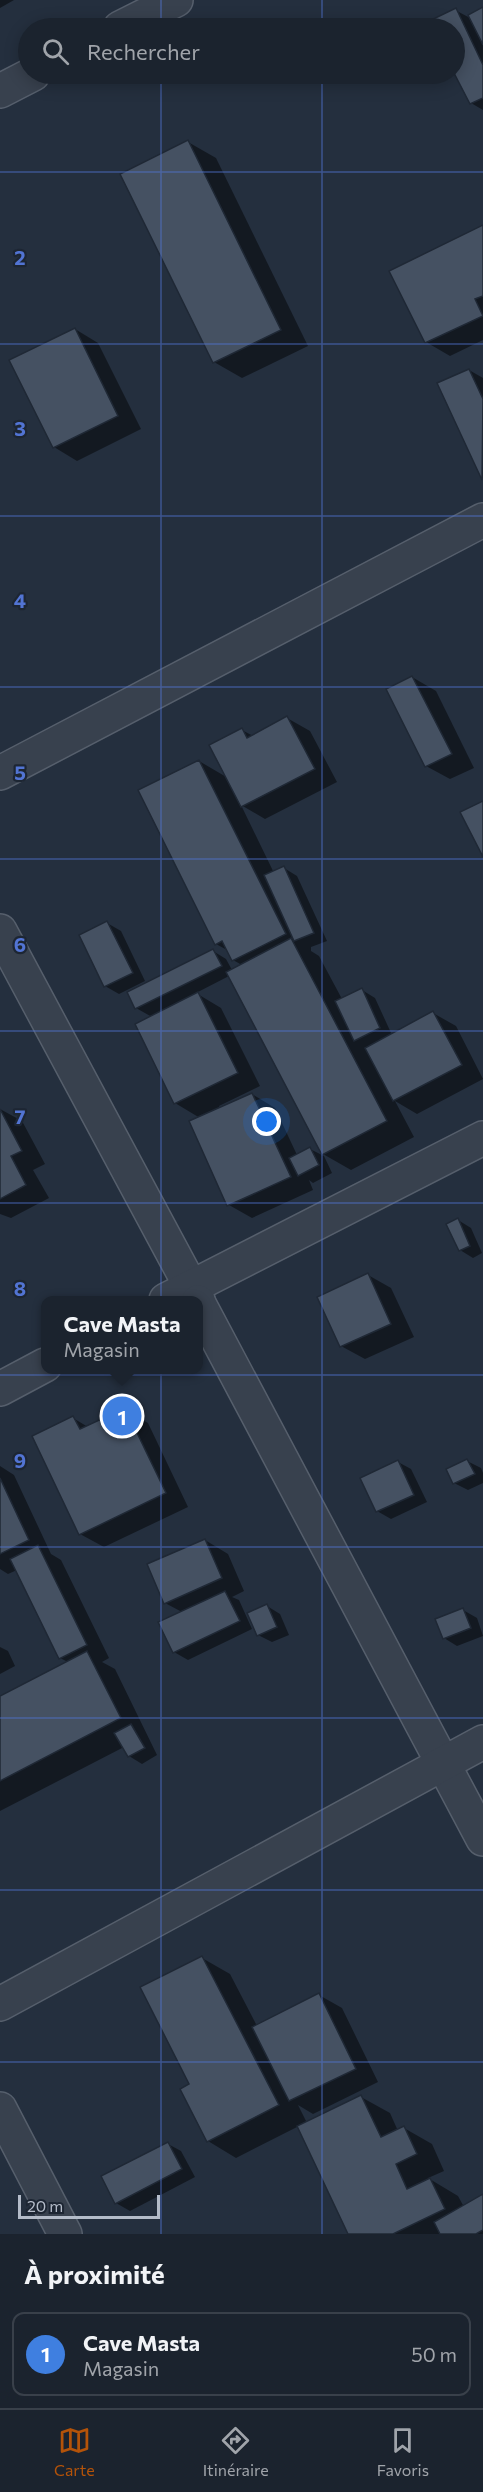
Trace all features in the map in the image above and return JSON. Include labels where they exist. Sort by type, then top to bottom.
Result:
[{"type":"street","points":[[122,17],[176,0]]},
{"type":"street","points":[[0,91],[18,82]]},
{"type":"street","points":[[0,773],[483,520]]},
{"type":"street","points":[[0,931],[187,1296]]},
{"type":"street","points":[[192,1296],[483,1138]]},
{"type":"street","points":[[203,1325],[444,1763],[483,1839]]},
{"type":"street","points":[[0,1389],[41,1367]]},
{"type":"street","points":[[0,2004],[483,1742]]},
{"type":"street","points":[[0,2109],[64,2234]]},
{"type":"building","points":[[483,7],[483,45],[468,15]]},
{"type":"building","points":[[456,8],[461,18],[435,18]]},
{"type":"building","points":[[465,27],[483,65],[483,98],[470,104],[460,84],[465,84]]},
{"type":"building","points":[[188,140],[281,330],[213,363],[120,174]]},
{"type":"building","points":[[483,225],[483,296],[475,299],[483,316],[425,343],[389,271]]},
{"type":"building","points":[[75,328],[118,416],[53,448],[9,360]]},
{"type":"building","points":[[469,369],[483,399],[482,480],[437,383]]},
{"type":"building","points":[[412,676],[452,754],[425,767],[386,689]]},
{"type":"building","points":[[287,716],[315,769],[241,807],[209,745],[242,728],[247,738]]},
{"type":"building","points":[[199,760],[286,934],[232,961],[222,941],[215,945],[138,790]]},
{"type":"building","points":[[483,801],[483,857],[460,812]]},
{"type":"building","points":[[284,866],[314,933],[294,941],[264,875]]},
{"type":"building","points":[[107,921],[133,973],[104,987],[79,935]]},
{"type":"building","points":[[291,938],[387,1121],[322,1155],[226,972]]},
{"type":"building","points":[[213,949],[222,966],[135,1009],[127,992]]},
{"type":"building","points":[[362,988],[380,1028],[354,1041],[335,1001]]},
{"type":"building","points":[[198,992],[238,1073],[174,1104],[135,1024]]},
{"type":"building","points":[[433,1011],[462,1065],[393,1101],[365,1048]]},
{"type":"building","points":[[252,1093],[291,1177],[227,1206],[189,1121]]},
{"type":"building","points":[[0,1109],[22,1151],[11,1156],[26,1185],[0,1199]]},
{"type":"building","points":[[310,1147],[319,1165],[298,1176],[289,1158]]},
{"type":"building","points":[[458,1218],[470,1246],[459,1251],[446,1224]]},
{"type":"building","points":[[368,1273],[391,1324],[340,1347],[317,1297]]},
{"type":"building","points":[[125,1408],[166,1493],[79,1535],[32,1436],[73,1416],[80,1429]]},
{"type":"building","points":[[467,1459],[475,1474],[453,1484],[446,1469]]},
{"type":"building","points":[[398,1460],[414,1495],[376,1512],[360,1478]]},
{"type":"building","points":[[0,1478],[29,1540],[0,1554]]},
{"type":"building","points":[[205,1539],[222,1578],[164,1604],[147,1564]]},
{"type":"building","points":[[38,1545],[87,1645],[59,1659],[10,1559]]},
{"type":"building","points":[[225,1591],[240,1621],[173,1653],[158,1622]]},
{"type":"building","points":[[267,1604],[277,1627],[257,1636],[247,1613]]},
{"type":"building","points":[[463,1608],[471,1628],[443,1639],[435,1619]]},
{"type":"building","points":[[87,1651],[121,1718],[0,1781],[0,1696]]},
{"type":"building","points":[[131,1724],[145,1748],[128,1757],[114,1733]]},
{"type":"building","points":[[202,1956],[279,2105],[207,2142],[180,2089],[189,2084],[140,1987]]},
{"type":"building","points":[[319,1993],[356,2069],[289,2101],[252,2027]]},
{"type":"building","points":[[361,2095],[381,2137],[404,2126],[417,2154],[396,2164],[407,2189],[430,2178],[445,2209],[393,2234],[348,2234],[297,2126]]},
{"type":"building","points":[[168,2142],[182,2169],[115,2204],[101,2176]]},
{"type":"building","points":[[483,2194],[483,2230],[476,2234],[440,2234],[434,2222]]},
{"type":"place","name":"Cave Masta","points":[[122,1416]]}]
